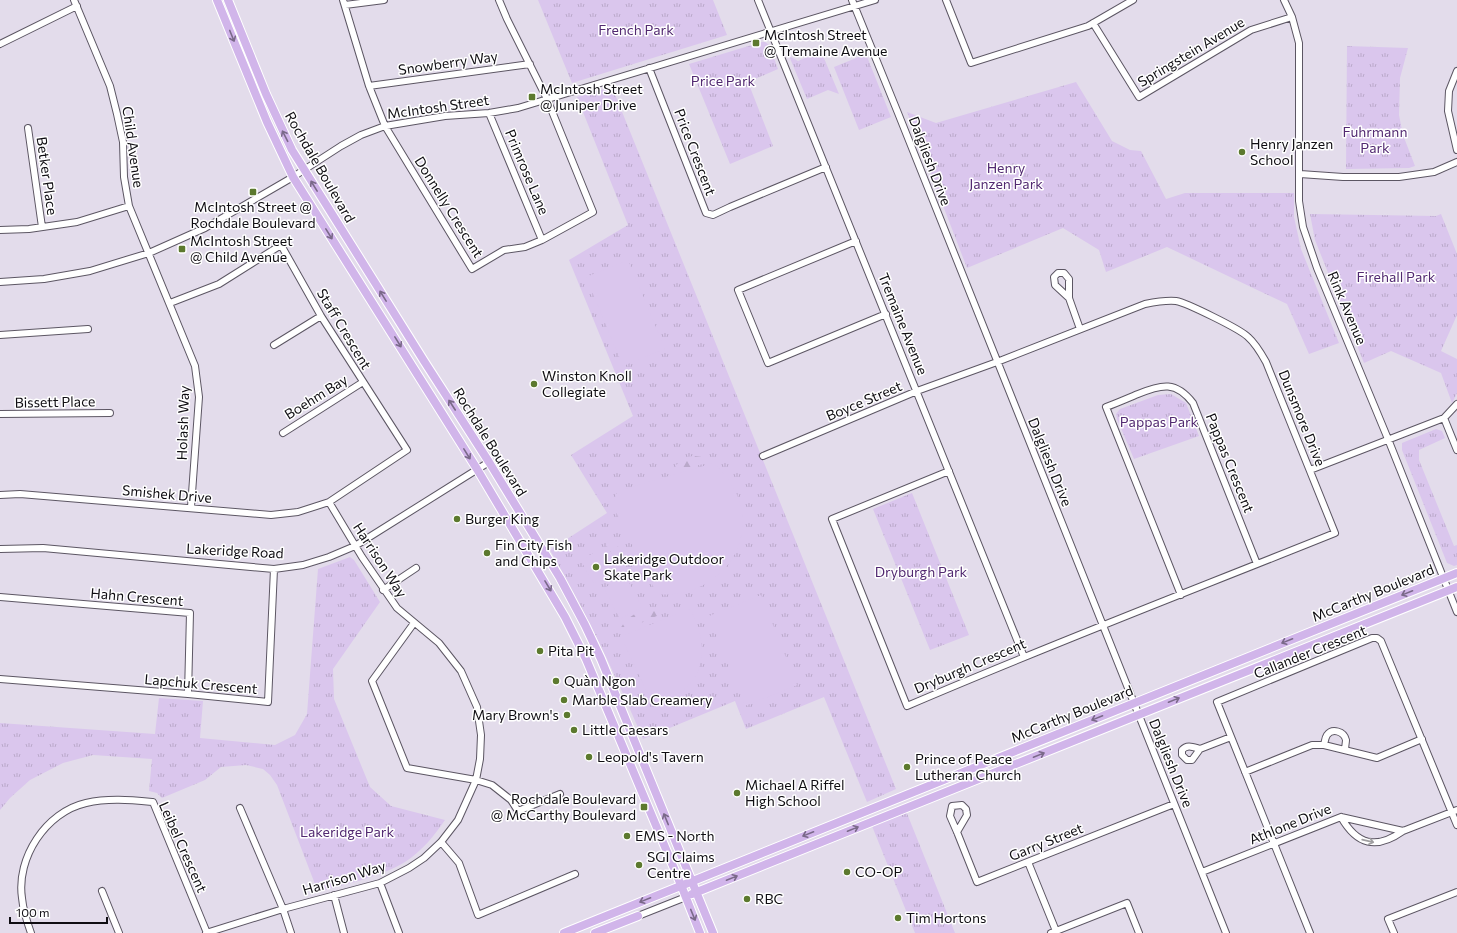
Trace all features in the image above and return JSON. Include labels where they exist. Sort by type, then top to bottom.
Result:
[{"type":"main road","name":"Rochdale Boulevard","points":[[218,0],[267,122],[293,177],[477,469],[565,617],[586,660],[686,896],[700,933]]},
{"type":"main road","name":"Rochdale Boulevard","points":[[228,0],[280,126],[304,170],[489,462],[560,578],[585,625],[601,659],[713,933]]},
{"type":"main road","name":"McCarthy Boulevard","points":[[564,933],[1457,573]]},
{"type":"main road","name":"McCarthy Boulevard","points":[[686,896],[1457,587]]},
{"type":"main road","name":"McCarthy Boulevard","points":[[595,933],[638,916]]},
{"type":"street","name":"Child Avenue","points":[[74,0],[110,86],[118,114],[123,142],[124,177],[129,206],[149,252]]},
{"type":"street","points":[[384,0],[344,3],[369,86],[385,126]]},
{"type":"street","points":[[499,0],[547,100]]},
{"type":"street","name":"Tremaine Avenue","points":[[758,0],[950,471],[1024,657]]},
{"type":"street","name":"McIntosh Street","points":[[0,282],[44,279],[90,271],[149,252],[205,228],[293,177],[354,139],[385,126],[445,116],[489,113],[518,108],[771,31],[853,3],[875,0]]},
{"type":"street","points":[[946,0],[971,63],[1085,27],[1133,0]]},
{"type":"street","name":"Rink Avenue","points":[[1284,0],[1292,17],[1299,43],[1299,201],[1303,227],[1317,268],[1388,439],[1457,612]]},
{"type":"street","name":"Dalgliesh Drive","points":[[853,3],[1226,933]]},
{"type":"street","points":[[0,44],[77,6]]},
{"type":"street","name":"Springstein Avenue","points":[[1093,23],[1139,97],[1251,30],[1292,17]]},
{"type":"street","name":"Snowberry Way","points":[[369,86],[530,64]]},
{"type":"street","name":"Price Crescent","points":[[649,68],[706,213],[713,215],[826,168]]},
{"type":"street","points":[[1457,70],[1449,92],[1448,111],[1457,150]]},
{"type":"street","name":"Donnelly Crescent","points":[[385,126],[472,269],[504,250],[525,247],[542,240],[593,212],[547,100]]},
{"type":"street","name":"Primrose Lane","points":[[489,113],[542,240]]},
{"type":"street","name":"Betker Place","points":[[28,128],[42,227]]},
{"type":"street","points":[[1300,174],[1343,177],[1399,177],[1434,172],[1457,162]]},
{"type":"street","points":[[0,230],[29,229],[77,222],[129,206]]},
{"type":"street","points":[[856,241],[738,290],[744,305],[768,363],[886,314]]},
{"type":"street","name":"Staff Crescent","points":[[170,304],[219,284],[281,245],[321,316],[407,450],[329,502]]},
{"type":"street","name":"Holash Way","points":[[149,252],[195,366],[199,397],[191,507]]},
{"type":"street","points":[[1069,298],[1080,329]]},
{"type":"street","name":"Dunsmore Drive","points":[[997,362],[1145,304],[1158,301],[1177,301],[1238,329],[1248,336],[1266,362],[1335,532],[1103,626]]},
{"type":"street","points":[[274,345],[321,316]]},
{"type":"street","points":[[0,335],[88,329]]},
{"type":"street","name":"Boyce Street","points":[[763,456],[917,391],[997,362]]},
{"type":"street","name":"Boehm Bay","points":[[283,433],[363,382]]},
{"type":"street","name":"Pappas Crescent","points":[[1181,595],[1106,407],[1156,387],[1165,386],[1175,388],[1186,394],[1193,403],[1257,564]]},
{"type":"street","points":[[1310,470],[1444,418],[1457,404]]},
{"type":"street","name":"Bissett Place","points":[[0,414],[110,413]]},
{"type":"street","points":[[1444,418],[1457,450]]},
{"type":"street","name":"Lakeridge Road","points":[[0,549],[43,548],[274,569],[303,565],[329,557],[355,546],[489,462]]},
{"type":"street","name":"Dryburgh Crescent","points":[[950,471],[832,518],[907,706],[1103,626]]},
{"type":"street","name":"Smishek Drive","points":[[0,495],[20,494],[191,507],[271,515],[298,512],[329,502]]},
{"type":"street","name":"Harrison Way","points":[[206,933],[283,909],[380,882],[409,868],[424,858],[440,842],[458,820],[476,780],[480,759],[481,735],[477,707],[462,671],[439,643],[397,608],[383,590],[329,502]]},
{"type":"street","points":[[383,590],[416,568]]},
{"type":"street","name":"Lapchuk Crescent","points":[[0,679],[268,702],[274,569]]},
{"type":"street","name":"Hahn Crescent","points":[[0,598],[190,613],[188,694]]},
{"type":"street","points":[[414,623],[372,681],[407,768],[476,780],[492,785],[511,800],[518,811],[560,794]]},
{"type":"street","name":"Callander Crescent","points":[[1310,933],[1217,702],[1372,638],[1377,638],[1381,641],[1454,811],[1457,825]]},
{"type":"street","points":[[1324,745],[1325,737],[1329,732],[1336,731],[1341,733],[1346,740],[1345,750]]},
{"type":"street","points":[[1200,749],[1231,737]]},
{"type":"street","points":[[1245,772],[1312,745],[1324,745],[1377,758],[1422,739]]},
{"type":"street","name":"Leibel Crescent","points":[[31,933],[21,897],[23,872],[32,844],[50,822],[67,810],[85,803],[114,799],[153,802],[206,933]]},
{"type":"street","name":"Garry Street","points":[[957,832],[977,882],[1174,804]]},
{"type":"street","points":[[240,808],[283,909],[291,933]]},
{"type":"street","points":[[1341,817],[1355,836],[1369,842],[1384,842],[1393,838],[1402,831],[1454,811]]},
{"type":"street","name":"Athlone Drive","points":[[1202,872],[1341,817],[1402,831]]},
{"type":"street","points":[[440,842],[459,863],[478,915],[575,874]]},
{"type":"street","points":[[1028,862],[1054,932],[1127,903],[1139,933]]},
{"type":"street","points":[[380,882],[399,933]]},
{"type":"street","points":[[102,891],[118,933]]},
{"type":"street","points":[[1394,933],[1388,919],[1457,892]]},
{"type":"street","points":[[334,895],[344,933]]},
{"type":"street","name":"McCarthy Boulevard","points":[[638,916],[686,896]]},
{"type":"green space","name":"French Park","points":[[538,0],[713,0],[727,35],[572,83]]},
{"type":"green space","name":"Price Park","points":[[762,42],[769,45],[778,69],[748,82],[773,146],[730,164],[689,64]]},
{"type":"green space","name":"Fuhrmann Park","points":[[1347,46],[1408,48],[1400,78],[1399,115],[1403,135],[1415,166],[1409,168],[1346,169]]},
{"type":"green space","points":[[821,51],[839,94],[828,90],[807,99],[789,56],[798,61]]},
{"type":"green space","points":[[866,54],[891,117],[859,130],[834,67]]},
{"type":"green space","name":"Henry Janzen Park","points":[[1076,82],[1112,141],[1130,150],[1141,151],[1166,199],[1185,193],[1294,193],[1294,217],[1301,249],[1339,343],[1309,354],[1287,304],[1167,247],[1106,272],[1099,250],[1063,228],[967,268],[907,112],[936,123]]},
{"type":"green space","points":[[612,87],[896,789],[867,802],[824,697],[746,729],[735,701],[643,739],[600,643],[550,550],[607,513],[571,455],[633,416],[569,260],[628,225],[577,97]]},
{"type":"green space","name":"Firehall Park","points":[[1310,214],[1436,216],[1441,214],[1457,254],[1457,315],[1441,351],[1457,359],[1457,393],[1452,403],[1441,373],[1391,351],[1364,363],[1315,240]]},
{"type":"green space","points":[[628,260],[665,349],[623,366],[586,277]]},
{"type":"green space","name":"Pappas Park","points":[[1171,394],[1186,403],[1199,436],[1134,459],[1116,414],[1120,409],[1158,395]]},
{"type":"green space","points":[[1436,429],[1442,431],[1445,438],[1419,450],[1419,460],[1454,546],[1457,545],[1457,565],[1454,566],[1447,563],[1402,450],[1402,443]]},
{"type":"green space","points":[[694,456],[710,458],[707,463],[676,471],[676,465],[687,457]]},
{"type":"green space","points":[[714,463],[730,483],[739,500],[743,526],[740,543],[722,572],[708,582],[693,590],[675,594],[657,594],[613,506],[616,494],[621,490]]},
{"type":"green space","name":"Dryburgh Park","points":[[912,493],[969,635],[930,650],[873,509]]},
{"type":"green space","points":[[610,540],[617,545],[624,556],[620,562],[617,562],[607,546],[606,543]]},
{"type":"green space","name":"Lakeridge Outdoor Skate Park","points":[[599,549],[612,572],[594,584],[581,561]]},
{"type":"green space","name":"Lakeridge Park","points":[[350,557],[354,560],[380,602],[333,669],[334,699],[370,787],[391,806],[445,820],[427,843],[411,858],[386,872],[318,892],[277,785],[270,775],[263,769],[246,765],[221,767],[205,780],[162,798],[157,793],[149,791],[152,759],[93,755],[63,763],[30,780],[10,798],[0,810],[0,723],[155,734],[159,698],[203,701],[200,738],[275,745],[295,735],[307,714],[318,569]]},
{"type":"green space","points":[[626,577],[642,607],[620,619],[604,588]]},
{"type":"green space","points":[[761,595],[797,685],[745,706],[709,616]]},
{"type":"green space","points":[[654,607],[662,612],[659,615],[623,631],[620,629],[623,624],[634,614]]},
{"type":"green space","points":[[689,609],[695,619],[702,645],[702,657],[699,669],[694,679],[686,688],[665,700],[652,703],[623,641],[625,635]]},
{"type":"green space","points":[[906,811],[955,933],[915,933],[872,826]]},
{"type":"place","name":"McIntosh Street @ Tremaine Avenue","points":[[756,43]]},
{"type":"place","name":"McIntosh Street @ Juniper Drive","points":[[532,97]]},
{"type":"place","name":"Henry Janzen School","points":[[1242,152]]},
{"type":"place","name":"McIntosh Street @ Rochdale Boulevard","points":[[253,192]]},
{"type":"place","name":"McIntosh Street @ Child Avenue","points":[[182,249]]},
{"type":"place","name":"Winston Knoll Collegiate","points":[[534,384]]},
{"type":"place","name":"Burger King","points":[[457,519]]},
{"type":"place","name":"Fin City Fish and Chips","points":[[487,553]]},
{"type":"place","name":"Lakeridge Outdoor Skate Park","points":[[596,567]]},
{"type":"place","name":"Pita Pit","points":[[540,651]]},
{"type":"place","name":"Quàn Ngon","points":[[556,681]]},
{"type":"place","name":"Marble Slab Creamery","points":[[564,700]]},
{"type":"place","name":"Mary Brown's","points":[[567,715]]},
{"type":"place","name":"Little Caesars","points":[[574,730]]},
{"type":"place","name":"Leopold's Tavern","points":[[589,757]]},
{"type":"place","name":"Prince of Peace Lutheran Church","points":[[907,767]]},
{"type":"place","name":"Michael A Riffel High School","points":[[737,793]]},
{"type":"place","name":"Rochdale Boulevard @ McCarthy Boulevard","points":[[644,807]]},
{"type":"place","name":"EMS - North","points":[[627,836]]},
{"type":"place","name":"SGI Claims Centre","points":[[639,865]]},
{"type":"place","name":"CO-OP","points":[[847,872]]},
{"type":"place","name":"RBC","points":[[747,899]]},
{"type":"place","name":"Tim Hortons","points":[[898,918]]}]
